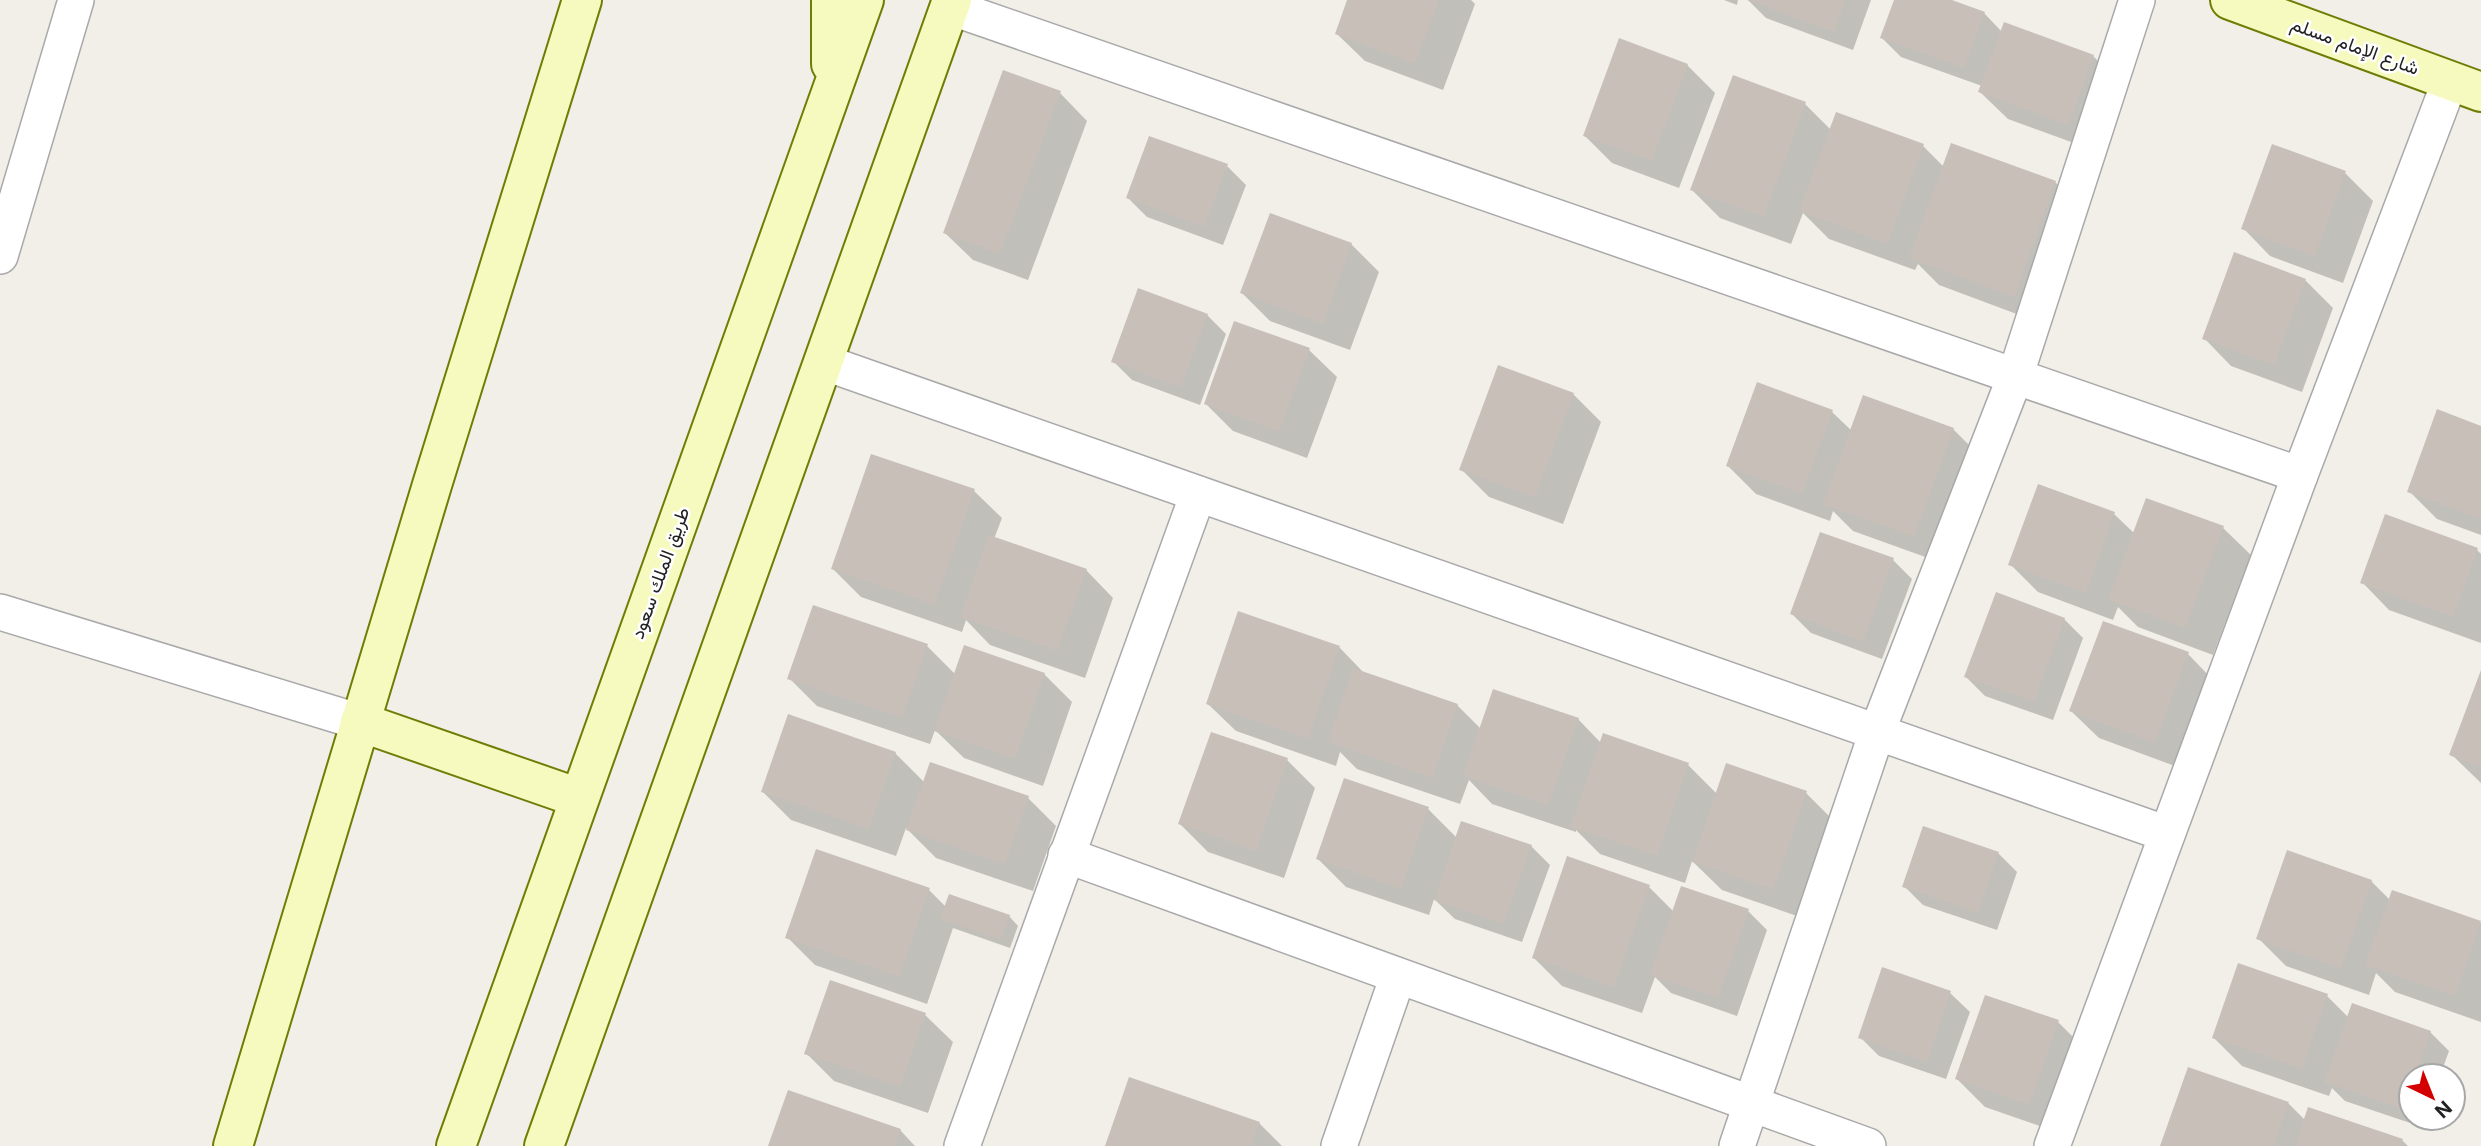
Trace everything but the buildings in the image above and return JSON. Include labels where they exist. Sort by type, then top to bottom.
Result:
[{"type":"main road","points":[[233,1146],[582,0]]},
{"type":"main road","points":[[831,0],[831,92]]},
{"type":"main road","name":"طريق الملك سعود","points":[[456,1146],[864,0]]},
{"type":"main road","name":"شارع الإمام مسلم","points":[[2230,0],[2466,86]]},
{"type":"main road","points":[[544,1146],[951,4]]},
{"type":"main road","points":[[360,722],[579,798]]},
{"type":"street","points":[[3,238],[76,0]]},
{"type":"street","points":[[1737,1146],[1877,732],[2015,377],[2137,0]]},
{"type":"street","points":[[951,4],[2300,475]]},
{"type":"street","points":[[2052,1146],[2300,475],[2466,86]]},
{"type":"street","points":[[823,362],[2167,834]]},
{"type":"street","points":[[962,1146],[1198,494]]},
{"type":"street","points":[[0,612],[360,722]]},
{"type":"street","points":[[1066,855],[1868,1146]]},
{"type":"street","points":[[1339,1146],[1398,976]]}]
